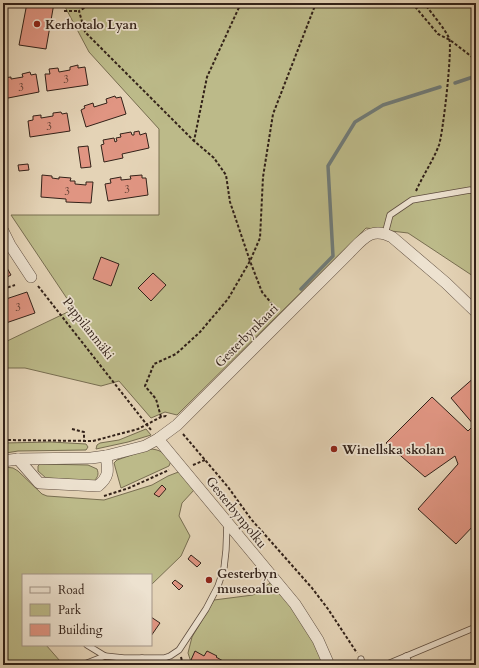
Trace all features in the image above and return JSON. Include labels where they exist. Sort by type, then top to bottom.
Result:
[{"type":"street","points":[[3,231],[10,245],[31,277]]},
{"type":"street","name":"Gesterbynkaari","points":[[3,461],[18,459],[91,458],[106,456],[145,446],[158,439],[177,425],[364,238],[371,233],[385,234]]},
{"type":"street","points":[[385,234],[392,238],[446,283],[476,312]]},
{"type":"street","name":"Gesterbynpolku","points":[[158,439],[295,604],[318,640],[329,665]]},
{"type":"street","points":[[18,459],[39,483],[98,486],[104,480],[108,471],[106,456]]},
{"type":"lane","points":[[385,234],[390,216],[412,200],[470,190],[476,192]]},
{"type":"lane","points":[[89,646],[105,656],[124,658],[164,658],[179,650],[206,609],[218,586],[224,568],[227,523]]},
{"type":"lane","points":[[385,665],[476,627]]},
{"type":"lane","points":[[82,665],[105,656]]},
{"type":"lane","points":[[406,656],[410,665]]},
{"type":"lane","points":[[142,658],[142,665]]},
{"type":"lane","points":[[360,659],[362,665]]},
{"type":"path","points":[[64,11],[78,11],[93,3]]},
{"type":"path","points":[[194,141],[207,77],[242,3]]},
{"type":"path","points":[[161,417],[156,399],[145,386],[154,364],[176,354],[200,332],[228,299],[250,261],[260,238],[263,177],[273,114],[316,3]]},
{"type":"path","points":[[412,3],[438,34],[450,40],[476,60]]},
{"type":"path","points":[[412,200],[440,143],[447,92],[450,40],[424,3]]},
{"type":"path","points":[[78,11],[85,32],[194,141],[214,158],[226,175],[230,202],[262,292],[278,308],[276,326]]},
{"type":"path","name":"Pappilanmäki","points":[[31,277],[158,439]]},
{"type":"path","points":[[3,290],[15,285]]},
{"type":"path","points":[[3,440],[100,439],[138,428],[166,416],[177,425],[228,487],[251,519],[312,588],[328,609],[360,659]]},
{"type":"path","points":[[72,430],[84,432],[84,440]]},
{"type":"green space","points":[[63,3],[476,3],[476,278],[408,233],[366,228],[177,415],[165,412],[151,418],[119,381],[101,386],[25,368],[3,368],[3,343],[74,309],[11,215],[159,215],[159,129],[89,52]]},
{"type":"green space","points":[[146,429],[151,435],[96,449],[97,445],[100,443],[119,440]]},
{"type":"green space","points":[[51,442],[86,444],[88,447],[86,450],[3,452],[4,443]]},
{"type":"green space","points":[[149,449],[159,451],[164,454],[171,461],[169,466],[121,488],[114,463],[117,460]]},
{"type":"green space","points":[[40,464],[88,465],[97,469],[98,475],[94,481],[46,478],[38,471],[38,466]]},
{"type":"green space","points":[[3,468],[13,468],[18,471],[42,494],[47,496],[104,500],[152,485],[181,471],[194,490],[182,503],[179,516],[190,536],[181,556],[152,584],[152,574],[22,574],[22,646],[47,646],[60,661],[57,665],[3,665]]},
{"type":"green space","points":[[273,581],[305,624],[325,665],[192,665],[188,653],[192,637],[214,600],[253,595]]},
{"type":"building","name":"Kerhotalo Lyan","points":[[27,3],[54,3],[46,49],[19,45]]},
{"type":"building","points":[[78,65],[78,68],[85,67],[88,85],[47,91],[45,74],[50,74],[49,69],[58,68],[59,72],[70,70],[70,67]]},
{"type":"building","points":[[30,72],[31,75],[36,74],[39,92],[3,99],[3,78],[11,77],[11,79],[23,77],[22,74]]},
{"type":"building","points":[[115,96],[116,98],[121,97],[126,114],[86,127],[81,110],[85,108],[84,106],[93,103],[94,107],[107,103],[106,99]]},
{"type":"building","points":[[61,112],[62,114],[67,113],[70,131],[30,137],[28,121],[33,120],[33,116],[41,115],[41,118],[53,116],[53,113]]},
{"type":"building","points":[[139,131],[140,135],[146,133],[149,148],[122,154],[123,158],[104,162],[101,145],[104,144],[103,140],[114,138],[115,142],[117,141],[116,138],[121,137],[120,134],[131,132],[132,135],[134,135],[134,132]]},
{"type":"building","points":[[88,146],[91,167],[81,168],[78,147]]},
{"type":"building","points":[[28,164],[29,170],[19,171],[18,165]]},
{"type":"building","points":[[42,175],[52,176],[52,178],[59,179],[59,177],[71,178],[70,181],[75,181],[75,184],[86,185],[86,182],[93,182],[91,203],[66,202],[66,199],[41,197]]},
{"type":"building","points":[[142,175],[142,178],[146,178],[148,195],[108,201],[105,184],[111,183],[110,179],[121,177],[121,180],[131,179],[130,176]]},
{"type":"building","points":[[101,257],[119,264],[111,286],[93,279]]},
{"type":"building","points":[[3,261],[11,275],[3,279]]},
{"type":"building","points":[[153,273],[166,285],[151,301],[138,288]]},
{"type":"building","points":[[27,292],[35,313],[3,324],[3,300]]},
{"type":"building","points":[[476,376],[476,523],[456,544],[418,509],[458,464],[455,456],[425,477],[386,443],[432,397],[468,431],[474,425],[451,398]]},
{"type":"building","points":[[162,485],[166,489],[159,497],[154,494]]},
{"type":"building","points":[[191,555],[201,563],[197,567],[188,559]]},
{"type":"building","points":[[175,580],[183,586],[179,590],[172,583]]},
{"type":"building","points":[[152,618],[160,623],[152,635]]},
{"type":"building","points":[[195,651],[204,656],[207,651],[223,661],[221,665],[201,665],[191,660]]},
{"type":"waterway","points":[[455,83],[476,76]]},
{"type":"waterway","points":[[301,289],[333,256],[328,166],[355,122],[383,105],[440,87]]},
{"type":"place","name":"Kerhotalo Lyan","points":[[37,24]]},
{"type":"place","name":"Winellska skolan","points":[[334,449]]},
{"type":"place","name":"Gesterbyn museoalue","points":[[209,580]]}]
